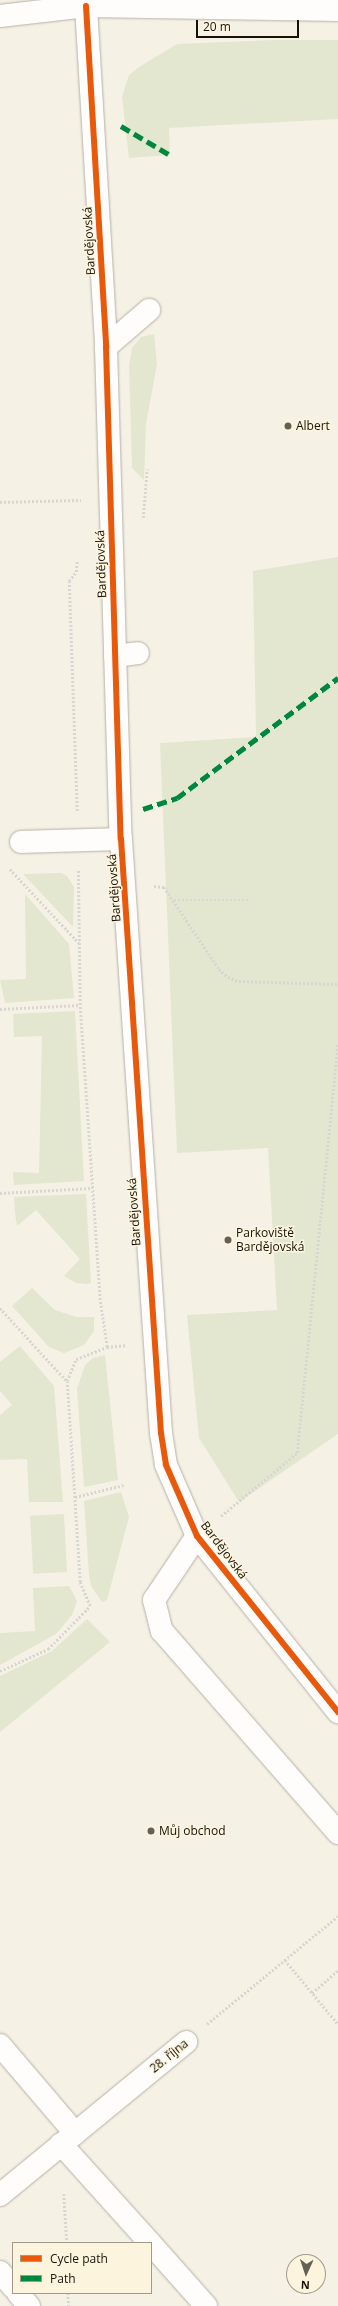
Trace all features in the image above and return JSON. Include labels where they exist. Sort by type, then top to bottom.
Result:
[{"type":"street","points":[[0,16],[48,5],[338,10]]},
{"type":"street","name":"Bardějovská","points":[[86,6],[106,347],[121,838],[161,1433],[166,1465],[197,1536],[338,1712]]},
{"type":"street","points":[[106,347],[149,310]]},
{"type":"street","points":[[115,656],[138,654]]},
{"type":"street","points":[[21,842],[121,838]]},
{"type":"street","name":"Bardějovská","points":[[197,1536],[154,1600],[162,1631],[338,1833]]},
{"type":"street","name":"28. října","points":[[0,2194],[186,2042]]},
{"type":"street","points":[[0,2045],[68,2139],[148,2242]]},
{"type":"street","points":[[152,2246],[206,2306]]},
{"type":"street","points":[[0,2272],[12,2286]]},
{"type":"street","points":[[19,2294],[29,2306]]},
{"type":"path","points":[[142,520],[147,469]]},
{"type":"path","points":[[0,502],[83,500]]},
{"type":"path","points":[[77,561],[76,572],[69,581],[77,814]]},
{"type":"path","points":[[4,864],[79,943]]},
{"type":"path","points":[[78,867],[80,1005],[92,1188],[107,1347]]},
{"type":"path","points":[[152,886],[164,887],[219,969],[228,977],[239,981],[338,984]]},
{"type":"path","points":[[174,900],[248,900]]},
{"type":"path","points":[[0,1009],[80,1005]]},
{"type":"path","points":[[197,1536],[297,1453],[338,1043]]},
{"type":"path","points":[[0,1193],[92,1188]]},
{"type":"path","points":[[0,1308],[68,1381]]},
{"type":"path","points":[[0,1671],[48,1649],[90,1606],[80,1582],[68,1381],[76,1359],[107,1347],[135,1344]]},
{"type":"path","points":[[75,1497],[124,1485]]},
{"type":"path","points":[[285,1960],[338,2024]]},
{"type":"path","points":[[312,1993],[338,1970]]},
{"type":"path","points":[[66,2226],[67,2242]]},
{"type":"path","points":[[68,2294],[69,2306]]},
{"type":"green space","points":[[273,40],[338,40],[338,119],[169,128],[170,155],[129,158],[122,97],[129,75],[139,67],[177,44]]},
{"type":"green space","points":[[154,334],[157,364],[146,424],[144,480],[132,468],[129,366],[132,348],[141,337]]},
{"type":"green space","points":[[338,557],[338,1434],[239,1502],[199,1438],[187,1315],[277,1310],[268,1148],[177,1153],[160,743],[256,737],[253,571]]},
{"type":"green space","points":[[61,873],[67,876],[74,887],[73,927],[23,874]]},
{"type":"green space","points":[[25,894],[69,944],[74,998],[5,1003],[0,980],[26,979]]},
{"type":"green space","points":[[75,1011],[84,1181],[14,1185],[13,1172],[39,1173],[42,1036],[14,1037],[13,1014]]},
{"type":"green space","points":[[86,1194],[91,1283],[88,1284],[76,1283],[64,1276],[80,1259],[36,1210],[17,1226],[14,1197]]},
{"type":"green space","points":[[32,1288],[55,1310],[77,1317],[94,1317],[94,1331],[84,1345],[64,1353],[49,1347],[12,1306]]},
{"type":"green space","points":[[20,1346],[54,1386],[63,1502],[29,1502],[27,1459],[0,1460],[0,1415],[12,1405],[0,1391],[0,1362]]},
{"type":"green space","points":[[105,1355],[118,1480],[84,1487],[77,1389],[85,1365],[93,1358]]},
{"type":"green space","points":[[121,1492],[129,1517],[107,1600],[102,1602],[91,1586],[89,1575],[84,1501]]},
{"type":"green space","points":[[64,1514],[67,1572],[33,1574],[30,1516]]},
{"type":"green space","points":[[69,1586],[77,1601],[72,1615],[56,1634],[0,1665],[0,1633],[35,1631],[33,1588]]},
{"type":"green space","points":[[87,1619],[110,1642],[0,1732],[0,1676],[52,1651]]},
{"type":"marked path","points":[[121,126],[170,155]]},
{"type":"marked path","points":[[143,809],[177,798],[338,678]]},
{"type":"cycle path","points":[[86,6],[106,347],[121,839],[161,1433],[166,1465],[197,1536],[338,1712]]},
{"type":"place","name":"Albert","points":[[288,426]]},
{"type":"place","name":"Parkoviště Bardějovská","points":[[228,1240]]},
{"type":"place","name":"Můj obchod","points":[[151,1831]]}]
